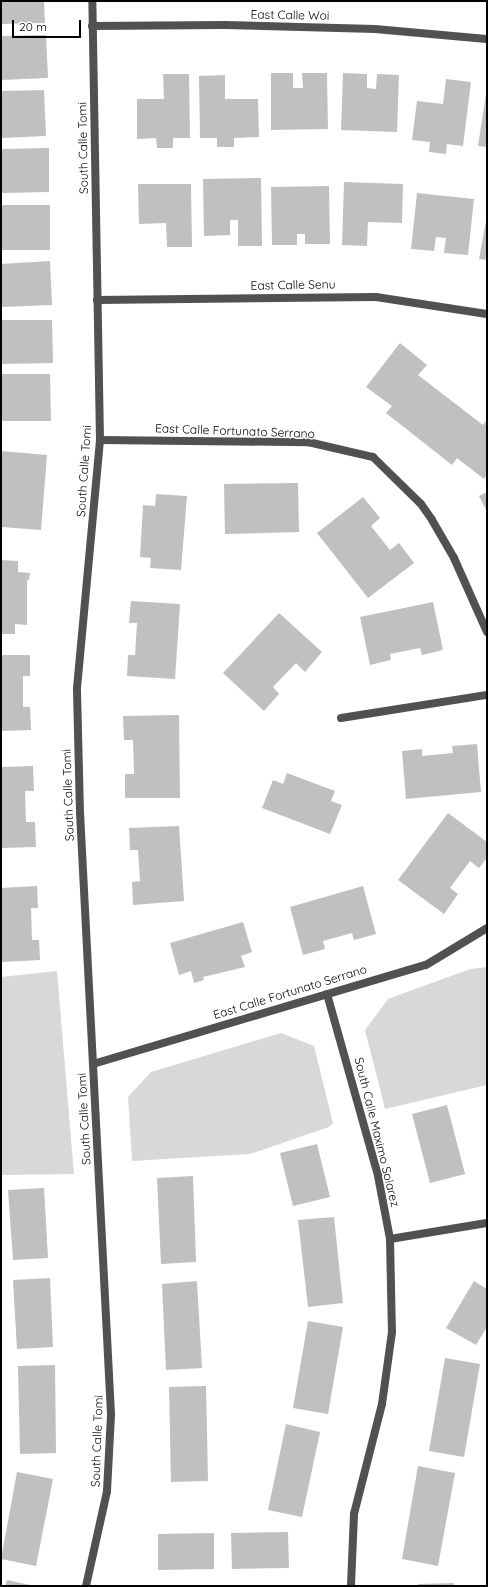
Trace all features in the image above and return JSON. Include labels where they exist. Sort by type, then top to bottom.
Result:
[{"type":"street","name":"South Calle Tomi","points":[[86,1586],[107,1491],[112,1414],[80,813],[77,688],[100,440],[92,1]]},
{"type":"street","name":"East Calle Woi","points":[[92,26],[225,25],[375,29],[487,39]]},
{"type":"street","name":"East Calle Senu","points":[[97,300],[376,297],[487,314]]},
{"type":"street","name":"East Calle Fortunato Serrano","points":[[100,440],[308,442],[373,457],[421,504],[432,520],[454,558],[487,632]]},
{"type":"street","points":[[341,718],[487,695]]},
{"type":"street","name":"East Calle Fortunato Serrano","points":[[94,1064],[426,965],[487,928]]},
{"type":"street","name":"South Calle Maximo Solarez","points":[[327,994],[378,1176],[390,1239],[392,1332],[382,1404],[354,1514],[351,1586]]},
{"type":"street","points":[[390,1239],[487,1223]]},
{"type":"shaded area","points":[[487,967],[487,1085],[385,1109],[365,1030],[388,999],[470,969]]},
{"type":"shaded area","points":[[57,971],[74,1174],[1,1175],[1,977]]},
{"type":"shaded area","points":[[281,1033],[314,1046],[333,1123],[329,1127],[250,1154],[132,1161],[128,1097],[151,1072]]},
{"type":"building","points":[[1,1],[44,1],[45,23],[1,24]]},
{"type":"building","points":[[46,35],[48,78],[1,80],[1,36]]},
{"type":"building","points":[[271,73],[293,73],[293,88],[303,88],[302,73],[327,73],[328,129],[271,130]]},
{"type":"building","points":[[343,73],[367,74],[367,88],[376,89],[377,74],[399,75],[397,132],[341,130]]},
{"type":"building","points":[[163,74],[189,74],[190,138],[173,138],[173,148],[157,148],[156,138],[137,139],[137,99],[164,99]]},
{"type":"building","points":[[225,75],[225,99],[258,99],[259,137],[234,138],[234,147],[217,147],[217,138],[200,138],[199,76]]},
{"type":"building","points":[[446,79],[471,82],[463,146],[447,144],[446,154],[429,152],[430,142],[412,140],[417,101],[443,104]]},
{"type":"building","points":[[44,90],[46,136],[1,138],[1,91]]},
{"type":"building","points":[[487,94],[487,147],[478,146]]},
{"type":"building","points":[[49,148],[49,192],[1,193],[1,149]]},
{"type":"building","points":[[261,178],[262,246],[238,246],[238,220],[230,220],[230,235],[204,236],[203,179]]},
{"type":"building","points":[[344,182],[403,184],[402,223],[368,222],[367,246],[342,245]]},
{"type":"building","points":[[138,184],[191,184],[192,247],[167,247],[166,223],[139,224]]},
{"type":"building","points":[[329,186],[330,244],[305,244],[305,234],[297,234],[297,245],[272,245],[271,187]]},
{"type":"building","points":[[417,193],[474,199],[468,255],[444,253],[446,238],[436,237],[434,251],[411,249]]},
{"type":"building","points":[[1,205],[50,205],[50,250],[1,250]]},
{"type":"building","points":[[487,221],[487,260],[479,259]]},
{"type":"building","points":[[50,261],[52,305],[1,307],[1,264]]},
{"type":"building","points":[[1,320],[52,320],[53,363],[1,364]]},
{"type":"building","points":[[400,343],[427,365],[418,375],[483,425],[487,419],[487,475],[484,479],[457,458],[452,465],[386,413],[392,406],[366,387]]},
{"type":"building","points":[[1,374],[50,374],[51,421],[1,421]]},
{"type":"building","points":[[1,451],[47,455],[41,530],[1,527]]},
{"type":"building","points":[[298,483],[299,532],[225,534],[224,484]]},
{"type":"building","points":[[487,492],[487,512],[479,496]]},
{"type":"building","points":[[156,494],[187,496],[181,570],[150,568],[151,558],[140,557],[143,505],[155,506]]},
{"type":"building","points":[[363,497],[380,518],[371,526],[390,550],[399,543],[414,563],[368,598],[317,533]]},
{"type":"building","points":[[1,560],[18,561],[18,572],[30,573],[29,580],[27,580],[27,625],[15,624],[15,634],[1,634]]},
{"type":"building","points":[[131,601],[180,604],[175,679],[127,676],[128,655],[135,655],[137,623],[129,623]]},
{"type":"building","points":[[433,602],[443,650],[422,655],[420,648],[390,654],[391,660],[370,665],[360,617]]},
{"type":"building","points":[[279,613],[322,652],[305,672],[296,663],[273,687],[279,694],[264,711],[223,673]]},
{"type":"building","points":[[1,655],[30,655],[30,676],[23,676],[23,707],[30,707],[31,730],[1,731]]},
{"type":"building","points":[[179,715],[180,798],[125,798],[125,774],[134,774],[133,740],[124,740],[123,716]]},
{"type":"building","points":[[477,744],[481,792],[406,799],[402,751],[422,749],[422,756],[453,753],[452,746]]},
{"type":"building","points":[[33,766],[34,791],[25,791],[26,822],[35,822],[36,847],[1,848],[1,767]]},
{"type":"building","points":[[287,773],[335,791],[331,801],[342,805],[330,834],[262,808],[273,780],[283,784]]},
{"type":"building","points":[[448,813],[487,842],[487,858],[479,868],[470,861],[450,888],[458,894],[444,914],[398,880]]},
{"type":"building","points":[[179,826],[184,901],[133,905],[132,882],[140,881],[138,850],[130,850],[129,828]]},
{"type":"building","points":[[37,886],[38,908],[31,908],[32,940],[39,940],[40,960],[1,962],[1,888]]},
{"type":"building","points":[[363,886],[376,934],[354,940],[352,933],[323,941],[325,949],[303,955],[290,907]]},
{"type":"building","points":[[243,922],[252,952],[241,956],[245,967],[203,977],[204,980],[194,983],[191,971],[179,975],[170,943]]},
{"type":"building","points":[[447,1105],[465,1174],[430,1183],[412,1114]]},
{"type":"building","points":[[317,1144],[330,1197],[293,1206],[280,1153]]},
{"type":"building","points":[[193,1176],[196,1262],[161,1264],[157,1178]]},
{"type":"building","points":[[44,1188],[48,1258],[13,1260],[8,1190]]},
{"type":"building","points":[[334,1217],[343,1303],[308,1307],[298,1220]]},
{"type":"building","points":[[50,1278],[53,1347],[17,1349],[13,1280]]},
{"type":"building","points":[[197,1281],[202,1368],[166,1370],[162,1284]]},
{"type":"building","points":[[474,1281],[487,1289],[487,1327],[476,1345],[446,1328]]},
{"type":"building","points":[[308,1321],[343,1327],[328,1414],[293,1408]]},
{"type":"building","points":[[445,1358],[480,1364],[464,1457],[429,1451]]},
{"type":"building","points":[[55,1365],[56,1453],[20,1454],[18,1366]]},
{"type":"building","points":[[206,1386],[208,1481],[171,1482],[169,1387]]},
{"type":"building","points":[[286,1424],[320,1432],[302,1517],[268,1510]]},
{"type":"building","points":[[418,1466],[455,1473],[438,1566],[402,1559]]},
{"type":"building","points":[[17,1472],[53,1479],[36,1566],[1,1559]]},
{"type":"building","points":[[288,1532],[289,1568],[232,1569],[231,1533]]},
{"type":"building","points":[[214,1533],[214,1569],[158,1570],[158,1534]]},
{"type":"building","points":[[7,1580],[30,1585],[30,1586],[5,1586]]},
{"type":"building","points":[[454,1583],[454,1586],[418,1586],[418,1584]]}]
